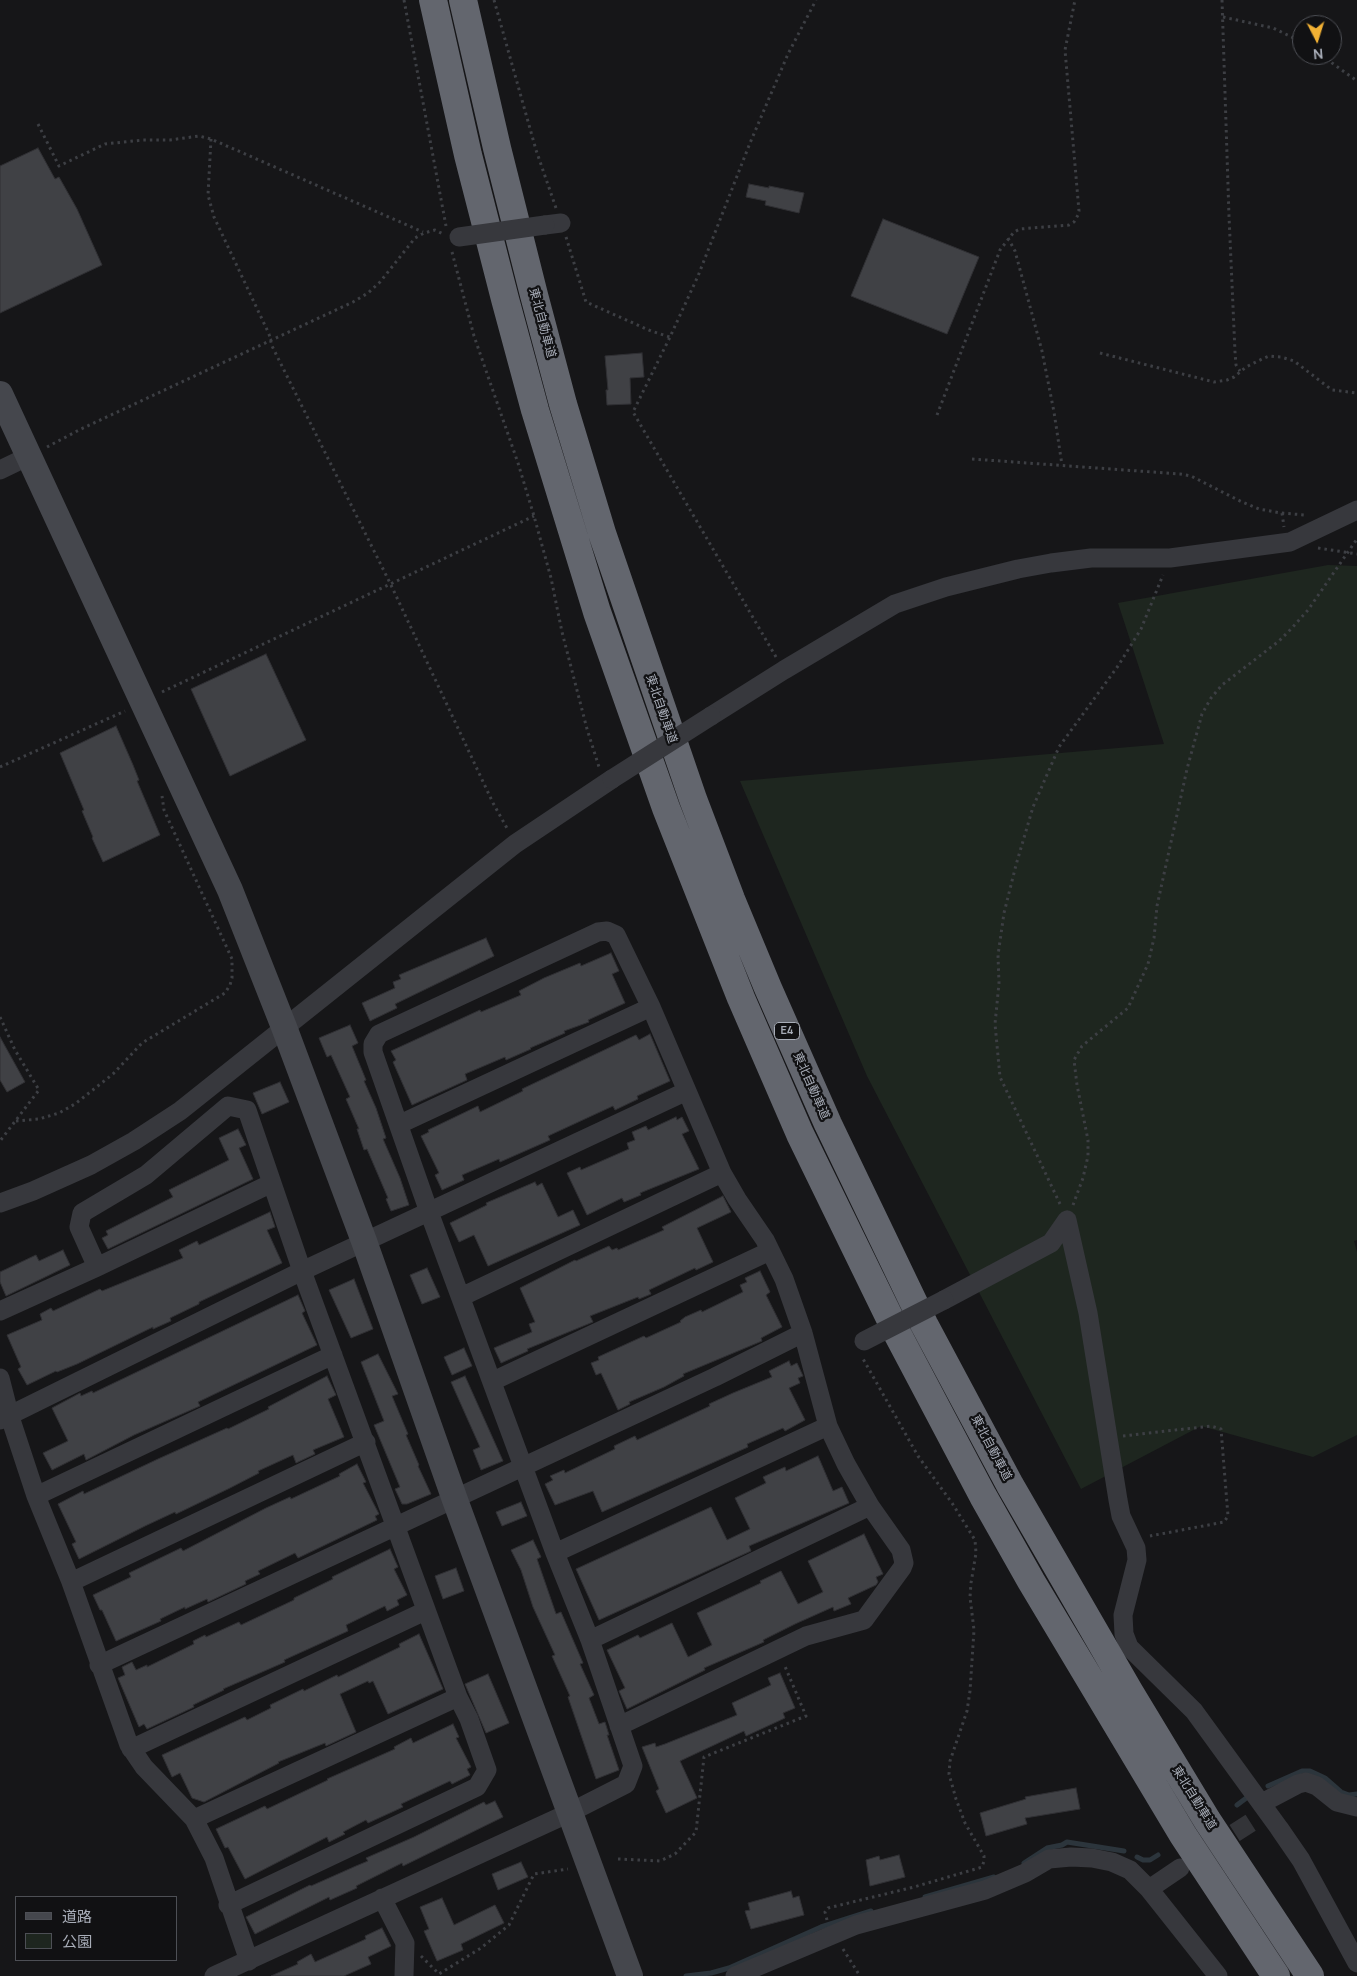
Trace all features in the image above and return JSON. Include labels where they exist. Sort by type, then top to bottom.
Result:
[{"type":"highway","name":"E4","points":[[433,0],[468,155],[535,410],[594,602],[666,808],[741,998],[800,1134],[898,1335],[983,1496],[1051,1615],[1178,1827],[1276,1976]]},
{"type":"highway","name":"東北自動車道","points":[[463,0],[534,295],[563,404],[602,533],[693,799],[731,899],[768,988],[828,1124],[920,1316],[1010,1485],[1138,1708],[1207,1820],[1310,1976]]},
{"type":"street","points":[[455,242],[553,224]]},
{"type":"street","points":[[0,394],[230,890],[284,1026],[364,1242],[455,1500],[630,1976]]},
{"type":"street","points":[[0,470],[29,456]]},
{"type":"street","points":[[0,1203],[33,1192],[91,1165],[134,1141],[180,1111],[284,1026],[516,844],[608,781],[784,670],[895,604],[946,587],[1018,568],[1091,558],[1170,558],[1290,542],[1357,510]]},
{"type":"street","points":[[214,1976],[569,1813],[626,1784],[632,1766],[590,1640],[555,1553],[429,1212],[400,1124],[374,1058],[373,1044],[380,1034],[598,932],[607,931],[616,935],[651,1007],[722,1173],[770,1251],[784,1279],[803,1333],[828,1426],[846,1464],[870,1506],[901,1550],[904,1563],[867,1618],[806,1636],[619,1726]]},
{"type":"street","points":[[400,1124],[651,1007]]},
{"type":"street","points":[[5,1419],[302,1271],[687,1092]]},
{"type":"street","points":[[97,1267],[79,1227],[82,1213],[146,1174],[228,1106],[247,1110],[302,1271],[458,1697],[469,1719],[487,1770],[477,1787],[228,1904]]},
{"type":"street","points":[[462,1297],[722,1173]]},
{"type":"street","points":[[0,1311],[272,1183]]},
{"type":"street","points":[[864,1342],[1051,1243],[1067,1220]]},
{"type":"street","points":[[1067,1220],[1088,1313],[1122,1516],[1135,1545],[1137,1560],[1125,1605],[1122,1626],[1129,1647],[1194,1711],[1261,1813],[1301,1860],[1357,1963]]},
{"type":"street","points":[[493,1381],[770,1251]]},
{"type":"street","points":[[99,1666],[396,1525],[455,1500],[715,1377],[803,1333]]},
{"type":"street","points":[[36,1496],[333,1355]]},
{"type":"street","points":[[0,1378],[5,1419],[70,1582],[99,1666],[131,1749],[144,1767],[194,1819],[214,1858],[228,1904],[249,1961]]},
{"type":"street","points":[[555,1553],[828,1426]]},
{"type":"street","points":[[70,1582],[366,1442]]},
{"type":"street","points":[[590,1640],[870,1506]]},
{"type":"street","points":[[131,1749],[420,1613]]},
{"type":"street","points":[[194,1819],[458,1697]]},
{"type":"street","points":[[1261,1813],[1298,1784],[1306,1782],[1317,1786],[1337,1802],[1357,1807]]},
{"type":"street","points":[[735,1976],[856,1925],[985,1890],[1049,1860],[1072,1857],[1112,1862],[1130,1870],[1149,1889],[1218,1976]]},
{"type":"street","points":[[1149,1889],[1180,1868]]},
{"type":"street","points":[[382,1898],[406,1943],[404,1976]]},
{"type":"path","points":[[29,456],[81,429],[271,342],[368,294],[416,238],[424,232],[435,230],[448,236],[404,0]]},
{"type":"path","points":[[494,0],[536,150],[553,224],[586,302],[651,331],[670,337]]},
{"type":"path","points":[[784,670],[633,412],[698,276],[750,143],[788,54],[816,0]]},
{"type":"path","points":[[937,415],[1000,250],[1008,238],[1020,229],[1069,225],[1074,222],[1078,215],[1065,50],[1075,0]]},
{"type":"path","points":[[1222,0],[1236,365],[1240,371]]},
{"type":"path","points":[[1223,17],[1273,28],[1292,37]]},
{"type":"path","points":[[1335,65],[1357,81]]},
{"type":"path","points":[[38,124],[60,166],[105,144],[142,140],[170,140],[199,136],[211,139],[424,232]]},
{"type":"path","points":[[211,139],[208,195],[210,205],[271,342],[390,585],[492,803],[516,844]]},
{"type":"path","points":[[1008,238],[1015,251],[1042,351],[1062,465]]},
{"type":"path","points":[[455,242],[474,336],[518,463],[534,516],[551,578],[562,632],[587,729],[608,781]]},
{"type":"path","points":[[1100,353],[1214,382],[1227,380],[1255,362],[1269,356],[1286,358],[1302,366],[1332,390],[1357,393]]},
{"type":"path","points":[[972,459],[1156,471],[1186,475],[1259,509],[1309,515]]},
{"type":"path","points":[[0,767],[142,702],[534,516]]},
{"type":"path","points":[[1067,1220],[1083,1178],[1088,1156],[1088,1140],[1074,1060],[1082,1046],[1128,1008],[1148,964],[1154,938],[1157,906],[1187,769],[1202,714],[1211,698],[1222,686],[1291,630],[1308,610],[1357,538]]},
{"type":"path","points":[[1067,1220],[1000,1077],[995,1024],[999,983],[998,955],[1004,913],[1033,807],[1059,747],[1118,666],[1141,630],[1170,558]]},
{"type":"path","points":[[16,1121],[39,1120],[59,1114],[75,1104],[113,1074],[142,1043],[225,993],[230,985],[233,970],[232,958],[164,810],[162,790]]},
{"type":"path","points":[[0,1017],[15,1050],[39,1090],[0,1142]]},
{"type":"path","points":[[848,1904],[979,1868],[982,1867],[984,1861],[984,1856],[962,1815],[949,1774],[950,1761],[967,1712],[970,1691],[974,1630],[970,1582],[976,1553],[975,1540],[952,1503],[918,1456],[859,1352],[864,1342]]},
{"type":"path","points":[[1108,1438],[1211,1426],[1221,1429],[1228,1516],[1224,1522],[1151,1536],[1135,1545]]},
{"type":"path","points":[[618,1859],[660,1861],[675,1854],[696,1832],[704,1757],[806,1716],[778,1650]]},
{"type":"path","points":[[406,1943],[410,1944],[439,1974],[481,1948],[509,1925],[534,1874],[568,1869]]},
{"type":"green space","points":[[1328,565],[1357,566],[1357,1240],[1354,1241],[1357,1252],[1357,1435],[1313,1457],[1201,1426],[1081,1489],[867,1076],[740,781],[1164,744],[1118,603]]},
{"type":"building","points":[[38,148],[55,179],[59,177],[77,209],[102,265],[0,313],[0,166]]},
{"type":"building","points":[[749,184],[804,193],[799,213],[765,205],[766,201],[746,197]]},
{"type":"building","points":[[883,219],[979,257],[947,334],[851,296]]},
{"type":"building","points":[[642,353],[644,377],[630,378],[631,404],[607,405],[606,390],[608,390],[605,356]]},
{"type":"building","points":[[266,654],[306,740],[230,776],[191,689]]},
{"type":"building","points":[[116,726],[160,835],[103,862],[60,753]]},
{"type":"building","points":[[486,938],[494,956],[395,1004],[397,1008],[370,1021],[362,1003],[395,988],[393,982],[401,979],[399,975]]},
{"type":"building","points":[[611,953],[619,971],[612,974],[625,1003],[588,1020],[589,1022],[564,1031],[565,1033],[531,1049],[506,1060],[505,1057],[465,1074],[467,1080],[412,1105],[393,1062],[396,1060],[391,1051],[480,1010],[481,1012],[521,995],[519,991],[544,978],[580,963],[581,966]]},
{"type":"building","points":[[350,1025],[358,1043],[352,1046],[386,1138],[383,1139],[400,1178],[409,1205],[391,1211],[386,1199],[388,1198],[367,1149],[364,1150],[357,1129],[359,1129],[346,1099],[350,1097],[331,1055],[327,1057],[319,1038]]},
{"type":"building","points":[[650,1034],[670,1081],[637,1096],[638,1099],[615,1110],[613,1106],[548,1136],[550,1140],[500,1162],[499,1159],[462,1175],[464,1180],[442,1190],[435,1175],[439,1173],[421,1136],[429,1132],[428,1130],[478,1106],[480,1112],[523,1091],[522,1089],[636,1035],[639,1040]]},
{"type":"building","points":[[0,1037],[25,1082],[7,1092],[0,1080]]},
{"type":"building","points":[[280,1082],[289,1102],[262,1114],[253,1093]]},
{"type":"building","points":[[676,1117],[677,1120],[682,1117],[689,1131],[682,1134],[699,1169],[640,1193],[641,1195],[624,1202],[622,1198],[587,1215],[567,1173],[580,1167],[581,1170],[629,1149],[627,1143],[635,1140],[632,1132],[646,1126],[648,1130]]},
{"type":"building","points":[[238,1129],[246,1145],[239,1148],[253,1179],[108,1249],[102,1238],[108,1235],[106,1231],[173,1197],[169,1190],[229,1160],[219,1138]]},
{"type":"building","points":[[535,1182],[537,1186],[542,1183],[558,1217],[573,1210],[580,1225],[488,1266],[474,1235],[459,1242],[450,1223],[487,1205],[486,1203]]},
{"type":"building","points":[[723,1196],[731,1212],[697,1228],[713,1262],[696,1270],[695,1268],[649,1290],[651,1294],[639,1299],[638,1297],[590,1316],[593,1322],[527,1349],[528,1351],[501,1363],[494,1348],[532,1332],[529,1324],[535,1322],[520,1288],[575,1260],[609,1246],[612,1250],[617,1248],[618,1250],[664,1230],[662,1227]]},
{"type":"building","points":[[270,1212],[275,1227],[267,1230],[282,1263],[199,1302],[199,1304],[170,1318],[171,1321],[153,1329],[153,1327],[77,1364],[56,1371],[27,1385],[18,1369],[21,1367],[7,1335],[42,1320],[40,1314],[51,1308],[53,1311],[100,1289],[102,1291],[183,1258],[179,1250],[197,1241],[199,1245]]},
{"type":"building","points":[[63,1250],[70,1265],[6,1296],[0,1282],[0,1272],[36,1255],[39,1261]]},
{"type":"building","points":[[427,1268],[440,1297],[422,1304],[410,1275]]},
{"type":"building","points":[[760,1271],[770,1292],[766,1295],[782,1327],[761,1338],[762,1341],[683,1374],[684,1376],[629,1402],[630,1404],[618,1410],[601,1373],[596,1375],[591,1363],[599,1360],[598,1357],[644,1336],[646,1338],[681,1322],[685,1317],[701,1310],[702,1312],[743,1292],[740,1285],[747,1282],[745,1278]]},
{"type":"building","points":[[354,1279],[373,1329],[351,1338],[329,1290]]},
{"type":"building","points":[[298,1295],[305,1311],[302,1313],[317,1345],[198,1402],[200,1406],[134,1435],[86,1460],[84,1454],[52,1470],[43,1453],[68,1441],[52,1408],[80,1393],[81,1396],[92,1391],[93,1393]]},
{"type":"building","points":[[464,1348],[472,1366],[452,1375],[444,1357]]},
{"type":"building","points":[[378,1354],[398,1394],[392,1396],[408,1434],[406,1435],[418,1466],[431,1494],[407,1504],[402,1504],[395,1489],[400,1487],[374,1425],[384,1421],[361,1362]]},
{"type":"building","points":[[789,1361],[791,1366],[797,1363],[803,1376],[798,1378],[800,1383],[789,1388],[805,1420],[785,1431],[783,1428],[747,1444],[748,1447],[602,1512],[593,1491],[555,1505],[545,1484],[553,1480],[550,1476],[564,1470],[565,1473],[615,1449],[614,1446],[635,1436],[637,1440],[710,1406],[709,1404],[772,1377],[769,1371]]},
{"type":"building","points":[[327,1376],[336,1395],[328,1399],[344,1437],[313,1450],[315,1454],[296,1463],[293,1455],[258,1471],[259,1473],[230,1488],[176,1514],[175,1512],[145,1526],[79,1559],[72,1544],[76,1542],[58,1504],[83,1491],[84,1494],[228,1429],[269,1409],[268,1407]]},
{"type":"building","points":[[465,1376],[503,1461],[481,1470],[473,1450],[480,1447],[451,1382]]},
{"type":"building","points":[[818,1456],[833,1491],[842,1487],[849,1503],[749,1546],[751,1551],[599,1620],[576,1569],[711,1507],[727,1540],[750,1529],[735,1498],[766,1483],[763,1477],[785,1467],[786,1471]]},
{"type":"building","points":[[357,1464],[366,1482],[363,1483],[379,1514],[375,1516],[377,1520],[298,1558],[295,1553],[258,1571],[260,1574],[245,1581],[246,1584],[208,1602],[207,1599],[185,1609],[185,1607],[160,1619],[161,1621],[116,1641],[93,1595],[131,1577],[129,1573],[181,1548],[183,1551],[266,1508],[290,1497],[291,1499],[340,1476],[339,1474]]},
{"type":"building","points":[[521,1502],[527,1516],[502,1526],[496,1512]]},
{"type":"building","points":[[864,1534],[883,1574],[876,1577],[878,1582],[876,1585],[848,1598],[851,1604],[834,1611],[833,1607],[795,1624],[763,1640],[764,1642],[704,1668],[705,1670],[627,1709],[619,1691],[625,1688],[607,1650],[638,1635],[640,1638],[672,1623],[688,1657],[712,1645],[697,1613],[761,1583],[760,1581],[781,1571],[798,1604],[823,1592],[808,1561]]},
{"type":"building","points":[[533,1540],[541,1557],[537,1559],[556,1614],[561,1612],[583,1663],[580,1664],[594,1695],[589,1698],[599,1724],[605,1722],[609,1735],[607,1735],[619,1770],[596,1779],[568,1697],[570,1696],[552,1656],[555,1655],[533,1607],[521,1570],[511,1550]]},
{"type":"building","points":[[390,1549],[398,1567],[394,1569],[407,1595],[397,1600],[399,1605],[387,1611],[385,1606],[346,1625],[348,1631],[284,1660],[285,1662],[223,1689],[193,1705],[194,1707],[147,1729],[144,1724],[139,1727],[118,1678],[125,1675],[122,1667],[132,1662],[136,1670],[147,1665],[147,1667],[194,1644],[193,1641],[205,1635],[206,1637],[239,1622],[241,1625],[294,1600],[294,1598],[333,1579],[332,1577]]},
{"type":"building","points":[[456,1568],[464,1591],[443,1599],[435,1576]]},
{"type":"building","points":[[419,1634],[443,1689],[388,1714],[373,1681],[369,1683],[368,1681],[340,1694],[356,1732],[326,1746],[325,1743],[278,1762],[204,1802],[192,1798],[180,1773],[172,1777],[162,1755],[245,1717],[247,1720],[271,1708],[270,1705],[303,1689],[304,1691],[337,1675],[338,1677],[400,1647],[399,1644]]},
{"type":"building","points":[[780,1673],[795,1708],[783,1713],[785,1718],[746,1736],[744,1731],[680,1761],[697,1798],[666,1813],[656,1791],[659,1789],[642,1747],[655,1743],[656,1747],[665,1744],[737,1715],[732,1703],[771,1685],[768,1678]]},
{"type":"building","points":[[488,1674],[509,1723],[486,1733],[465,1684]]},
{"type":"building","points":[[453,1724],[459,1737],[456,1738],[471,1767],[467,1769],[470,1775],[452,1784],[450,1781],[401,1804],[403,1807],[368,1823],[366,1820],[329,1842],[327,1837],[245,1879],[228,1847],[225,1848],[216,1829],[265,1806],[267,1809],[327,1779],[395,1749],[394,1747],[411,1738],[413,1743]]},
{"type":"building","points":[[1076,1788],[1080,1809],[1025,1818],[1027,1824],[986,1836],[980,1813],[1026,1799],[1025,1797]]},
{"type":"building","points":[[495,1801],[503,1817],[403,1866],[402,1863],[356,1886],[357,1888],[330,1900],[329,1897],[255,1934],[246,1917],[310,1885],[368,1861],[366,1858],[414,1837],[484,1802],[486,1805]]},
{"type":"building","points":[[899,1855],[905,1877],[870,1886],[866,1860],[879,1856],[880,1860]]},
{"type":"building","points":[[521,1862],[528,1877],[498,1890],[492,1874]]},
{"type":"building","points":[[791,1891],[793,1898],[799,1896],[804,1915],[751,1929],[745,1911],[750,1910],[748,1903]]},
{"type":"building","points":[[442,1898],[454,1925],[495,1905],[504,1923],[461,1944],[463,1950],[437,1961],[424,1931],[429,1929],[420,1907]]},
{"type":"building","points":[[382,1928],[391,1946],[368,1957],[371,1964],[344,1976],[271,1976],[298,1964],[297,1962],[311,1954],[315,1962],[366,1939],[365,1936]]},
{"type":"waterway","points":[[1268,1786],[1302,1771],[1310,1771],[1325,1778],[1341,1792],[1349,1795],[1357,1794]]},
{"type":"waterway","points":[[1237,1805],[1249,1796]]},
{"type":"waterway","points":[[1024,1863],[1047,1848],[1067,1842],[1124,1851]]},
{"type":"waterway","points":[[1137,1857],[1143,1860],[1150,1860],[1158,1855]]},
{"type":"waterway","points":[[925,1897],[994,1877]]},
{"type":"waterway","points":[[686,1976],[711,1973],[729,1968],[821,1927],[871,1911]]},
{"type":"tunnel","points":[[1211,1848],[1255,1820]]}]
